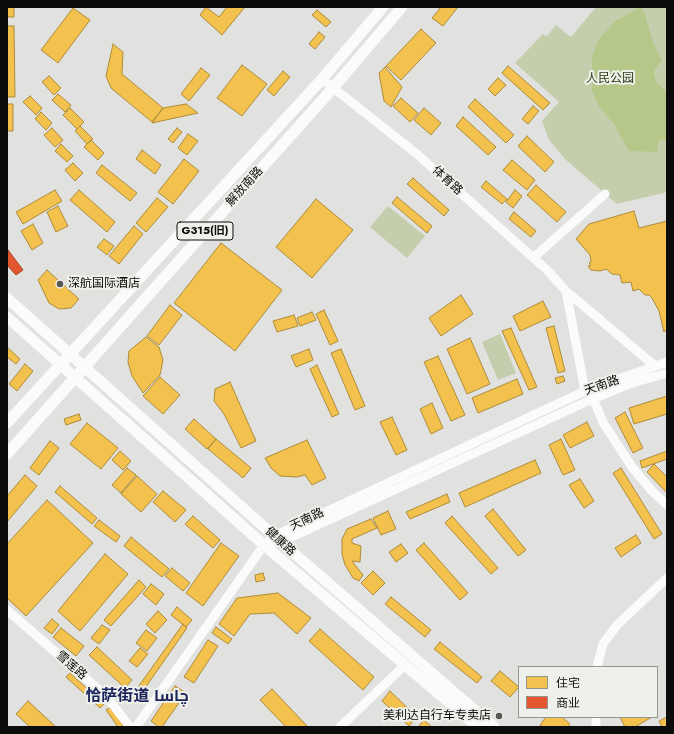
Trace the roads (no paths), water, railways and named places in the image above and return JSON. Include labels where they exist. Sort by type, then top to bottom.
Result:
[{"type":"main road","name":"解放南路","points":[[7,423],[322,79],[383,7]]},
{"type":"main road","name":"解放南路","points":[[7,454],[333,88],[402,7]]},
{"type":"main road","name":"健康路","points":[[7,298],[277,539],[494,727]]},
{"type":"main road","name":"健康路","points":[[7,317],[264,545],[478,727]]},
{"type":"street","name":"体育路","points":[[322,79],[417,154],[533,258],[566,291],[655,366]]},
{"type":"street","points":[[533,258],[605,194]]},
{"type":"street","points":[[566,291],[585,391]]},
{"type":"street","name":"天南路","points":[[277,539],[585,391],[667,362]]},
{"type":"street","name":"天南路","points":[[264,545],[593,399],[629,384],[667,373]]},
{"type":"street","points":[[593,399],[604,424],[632,467],[652,491],[667,505]]},
{"type":"street","points":[[136,727],[264,545]]},
{"type":"street","points":[[597,666],[603,644],[617,625],[667,578]]},
{"type":"street","name":"雪莲路","points":[[7,610],[106,696],[130,727]]},
{"type":"street","points":[[340,727],[405,665]]},
{"type":"place","name":"深航国际酒店","points":[[60,284]]},
{"type":"place","name":"美利达自行车专卖店","points":[[499,716]]},
{"type":"district","name":"恰萨街道 چاسا","points":[[137,697]]},
{"type":"park label","name":"人民公园","points":[[610,79]]}]
